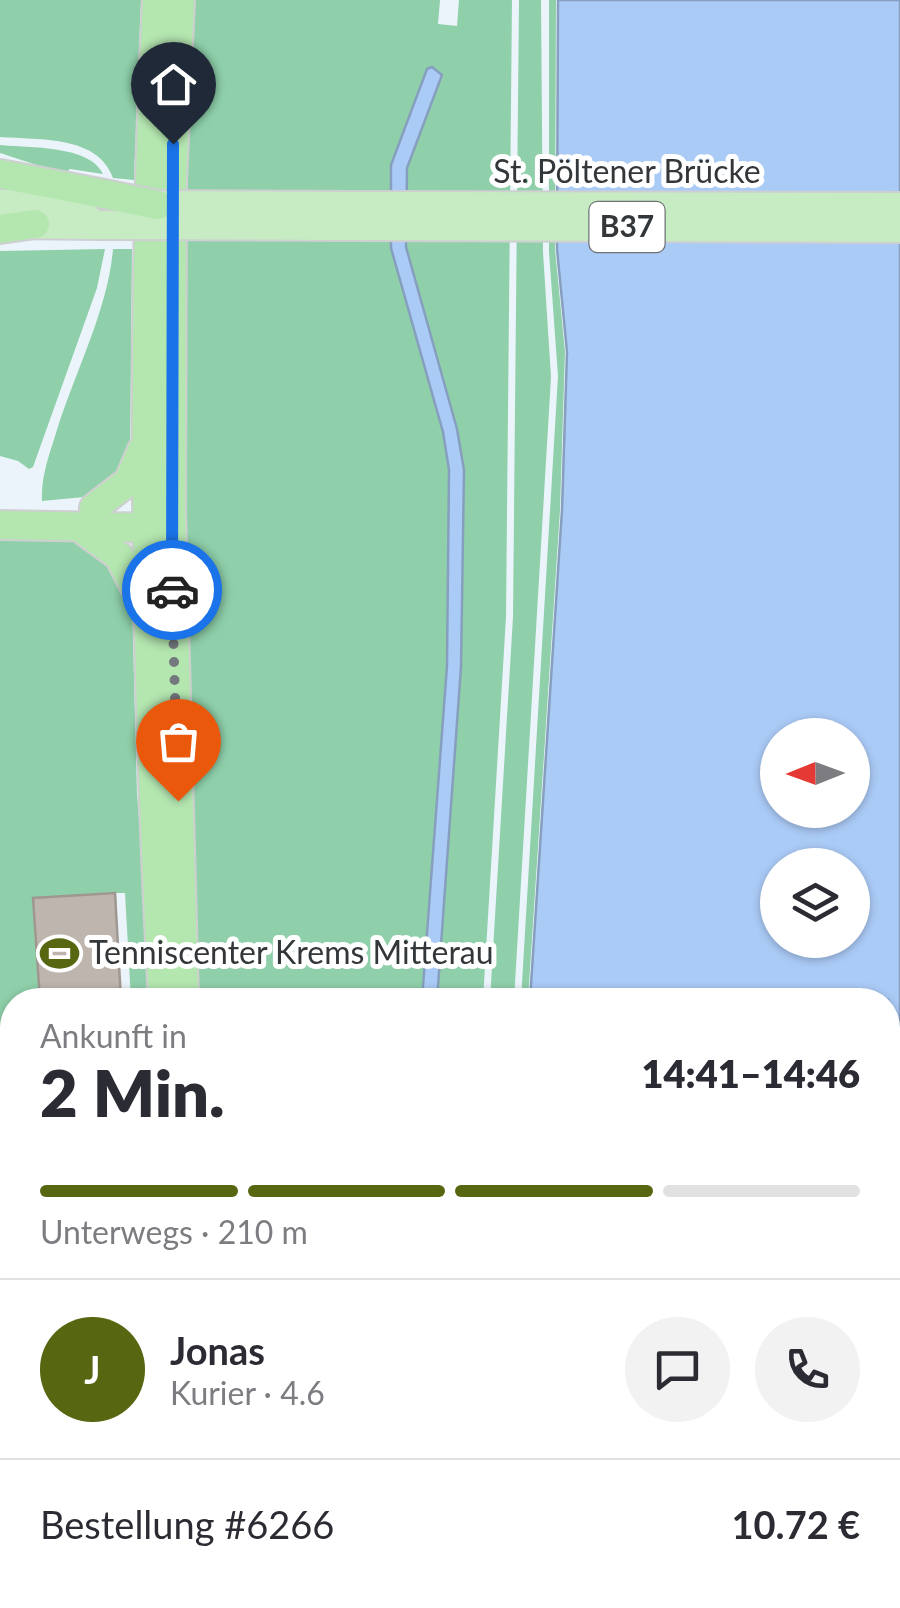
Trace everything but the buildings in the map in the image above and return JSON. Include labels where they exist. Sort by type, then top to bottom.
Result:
[{"type":"highway","points":[[157,0],[159,518],[183,988]]},
{"type":"highway","points":[[163,988],[149,618],[159,518],[147,437],[180,0]]},
{"type":"highway","points":[[0,174],[99,208],[158,205]]},
{"type":"highway","points":[[0,227],[36,224]]},
{"type":"highway","points":[[0,524],[86,517],[129,481],[147,437]]},
{"type":"highway","points":[[0,509],[86,517],[159,518]]},
{"type":"highway","points":[[86,517],[119,556],[149,618]]},
{"type":"main road","name":"B37","points":[[0,204],[354,216]]},
{"type":"main road","name":"B37","points":[[158,205],[354,216]]},
{"type":"main road","name":"B37","points":[[36,224],[99,208]]},
{"type":"main road","name":"St. Pöltener Brücke","points":[[354,216],[900,208]]},
{"type":"main road","name":"St. Pöltener Brücke","points":[[354,216],[900,228]]},
{"type":"green space","points":[[0,0],[141,0],[134,180],[113,178],[95,154],[66,142],[0,137]]},
{"type":"green space","points":[[195,0],[440,0],[438,24],[457,26],[459,0],[512,0],[506,617],[484,988],[438,988],[461,667],[464,470],[457,429],[406,247],[407,168],[442,76],[432,68],[427,70],[391,165],[391,248],[443,432],[449,470],[447,666],[423,988],[195,988],[184,500],[189,125]]},
{"type":"green space","points":[[519,0],[541,0],[543,252],[551,377],[515,988],[491,988],[513,617]]},
{"type":"green space","points":[[549,0],[556,0],[555,249],[565,352],[560,510],[529,988],[522,988],[558,376],[549,252]]},
{"type":"green space","points":[[0,145],[72,153],[86,158],[103,174],[70,169],[64,174],[0,153]]},
{"type":"green space","points":[[105,249],[97,288],[33,467],[29,469],[0,456],[0,251]]},
{"type":"green space","points":[[113,249],[132,249],[130,461],[95,496],[42,501],[48,458],[98,318]]},
{"type":"green space","points":[[0,533],[64,534],[97,547],[132,600],[137,793],[152,988],[130,988],[125,893],[116,893],[120,988],[0,988]]},
{"type":"water","points":[[558,0],[900,0],[900,988],[531,988],[562,510],[567,352],[557,249]]},
{"type":"water","points":[[432,67],[442,75],[407,168],[406,247],[457,429],[464,470],[461,667],[438,988],[423,988],[447,666],[449,470],[443,432],[391,248],[391,165],[427,69]]},
{"type":"way so far","points":[[172,590],[178,801]]},
{"type":"place","name":"Tenniscenter Krems Mitterau","points":[[59,953]]},
{"type":"route","points":[[172,590],[173,144]]}]
